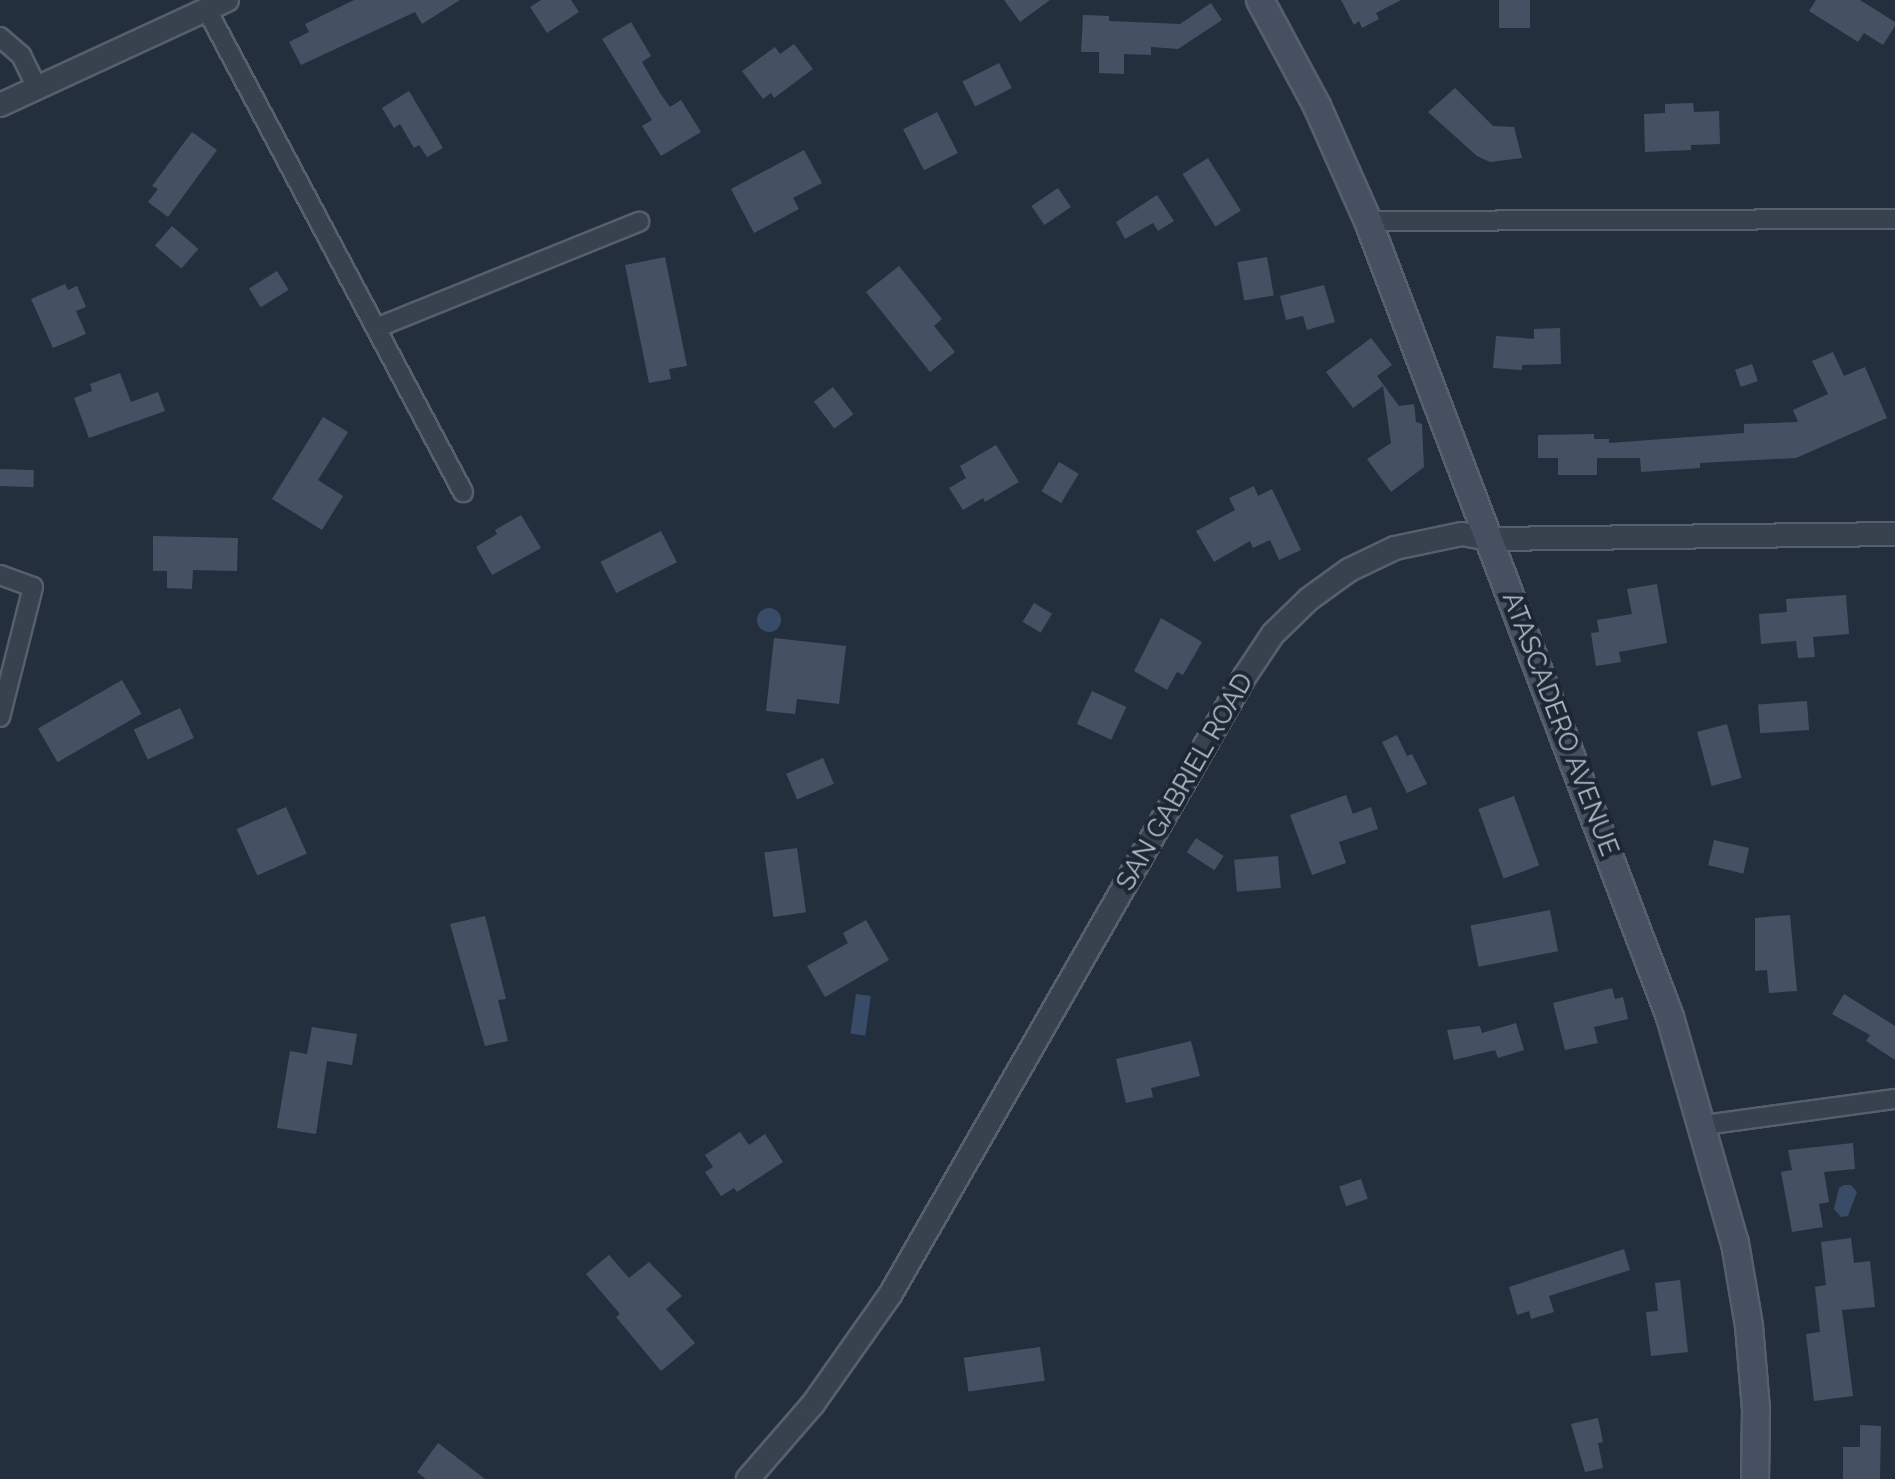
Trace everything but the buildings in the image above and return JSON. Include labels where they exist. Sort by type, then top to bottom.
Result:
[{"type":"main road","name":"ATASCADERO AVENUE","points":[[1260,0],[1317,106],[1368,221],[1670,1017],[1704,1125],[1735,1243],[1749,1326],[1756,1409],[1755,1479]]},
{"type":"street","points":[[0,105],[217,5],[376,328],[463,492]]},
{"type":"street","points":[[0,37],[21,55],[37,88]]},
{"type":"street","points":[[1368,221],[1895,219]]},
{"type":"street","points":[[376,328],[639,222]]},
{"type":"street","name":"SAN GABRIEL ROAD","points":[[748,1479],[813,1404],[890,1295],[1245,676],[1273,634],[1328,583],[1372,558],[1419,540],[1462,534],[1490,539],[1895,534]]},
{"type":"street","points":[[0,575],[33,587],[0,717]]},
{"type":"street","points":[[1704,1125],[1895,1099]]},
{"type":"water","points":[[769,608],[777,612],[781,620],[777,628],[769,632],[761,628],[757,620],[761,612]]},
{"type":"water","points":[[856,994],[871,996],[865,1036],[850,1034]]},
{"type":"water","points":[[1851,1185],[1857,1192],[1848,1216],[1841,1217],[1834,1209],[1839,1188]]}]
